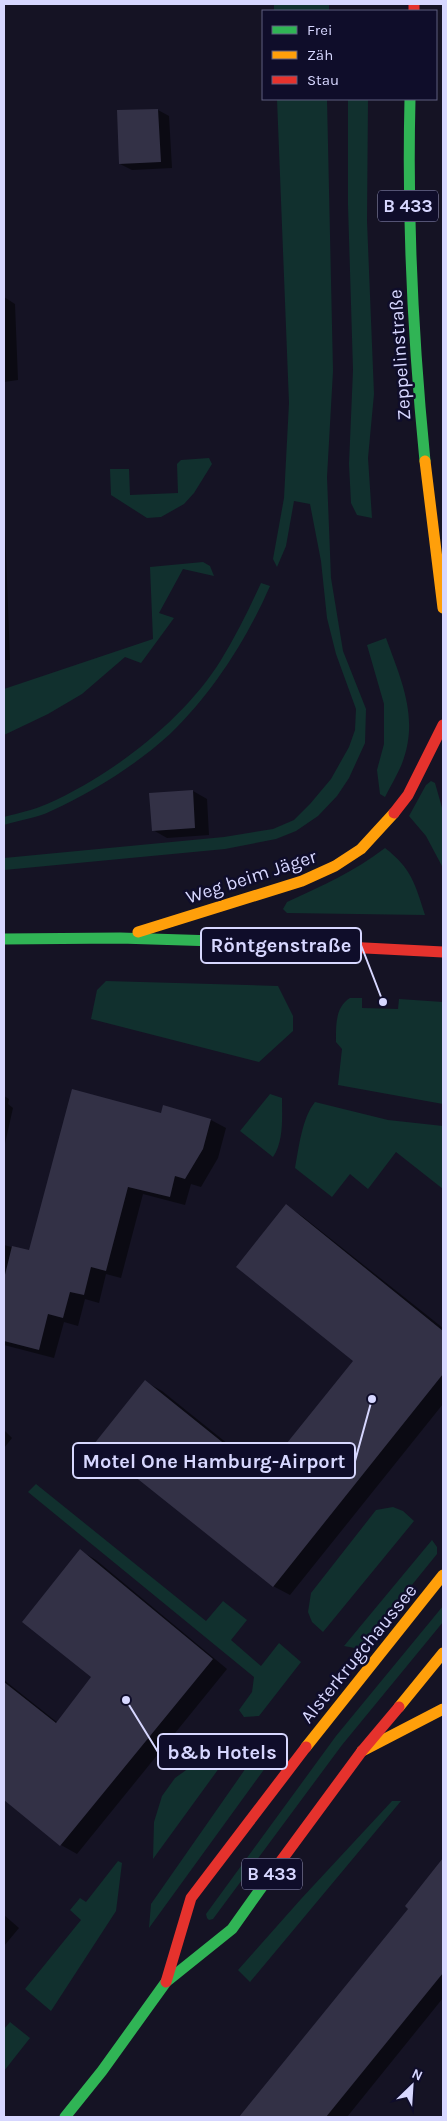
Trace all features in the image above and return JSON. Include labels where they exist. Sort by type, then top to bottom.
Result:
[{"type":"main road","name":"Zeppelinstraße","points":[[410,100],[407,160],[412,323],[424,455],[443,608]]},
{"type":"main road","name":"Weg beim Jäger","points":[[120,938],[302,881],[335,866],[361,849],[384,826],[408,795],[443,724]]},
{"type":"main road","name":"Weg beim Jäger","points":[[4,939],[120,938],[319,945],[443,952]]},
{"type":"main road","name":"Alsterkrugchaussee","points":[[166,1982],[191,1898],[274,1787],[443,1575]]},
{"type":"main road","name":"Alsterkrugchaussee","points":[[64,2117],[102,2071],[166,1982],[232,1929],[362,1751],[443,1653]]},
{"type":"main road","name":"Alsterkrugchaussee","points":[[362,1751],[443,1709]]},
{"type":"green space","points":[[274,4],[329,4],[329,10],[274,10]]},
{"type":"green space","points":[[277,100],[327,100],[333,371],[327,477],[331,578],[343,651],[366,709],[365,743],[349,778],[337,796],[318,816],[296,831],[276,839],[225,849],[4,870],[4,858],[224,837],[273,829],[294,820],[331,779],[349,747],[355,730],[356,709],[336,654],[327,618],[321,561],[310,504],[294,501],[286,546],[277,567],[273,559],[284,498],[289,403]]},
{"type":"green space","points":[[348,100],[368,100],[367,221],[374,394],[368,458],[372,518],[357,515],[351,503],[349,464],[353,370],[348,205]]},
{"type":"green space","points":[[209,458],[212,464],[194,493],[184,504],[161,517],[147,518],[111,495],[110,469],[129,469],[130,495],[178,493],[177,464],[181,460]]},
{"type":"green space","points":[[203,562],[210,566],[214,576],[183,569],[159,613],[174,618],[141,663],[125,657],[82,694],[48,714],[4,735],[4,689],[153,639],[150,567]]},
{"type":"green space","points":[[261,583],[270,586],[239,646],[214,684],[170,734],[114,777],[67,804],[34,817],[4,825],[4,817],[42,806],[96,778],[120,762],[167,725],[206,682],[221,660]]},
{"type":"green space","points":[[386,638],[407,701],[409,733],[401,766],[385,797],[380,794],[377,770],[384,744],[384,704],[367,645]]},
{"type":"green space","points":[[431,781],[435,783],[443,811],[443,868],[426,836],[409,816],[426,785]]},
{"type":"green space","points":[[385,848],[407,870],[425,915],[287,913],[283,909],[287,902],[350,871]]},
{"type":"green space","points":[[106,981],[278,986],[293,1016],[293,1031],[259,1062],[91,1019],[97,990]]},
{"type":"green space","points":[[350,998],[362,998],[362,1008],[398,1009],[399,999],[443,1002],[443,1104],[338,1085],[342,1049],[336,1042],[336,1023],[341,1006]]},
{"type":"green space","points":[[270,1094],[282,1098],[281,1136],[277,1151],[273,1157],[240,1131]]},
{"type":"green space","points":[[315,1102],[388,1120],[443,1126],[443,1189],[396,1152],[368,1189],[350,1174],[332,1197],[295,1168],[304,1124]]},
{"type":"green space","points":[[36,1484],[206,1621],[223,1601],[247,1620],[231,1640],[261,1666],[279,1643],[301,1662],[259,1716],[244,1717],[239,1710],[252,1692],[254,1677],[28,1492]]},
{"type":"green space","points":[[393,1507],[403,1511],[414,1521],[323,1632],[312,1622],[308,1612],[311,1593],[376,1510]]},
{"type":"green space","points":[[432,1540],[437,1547],[437,1554],[360,1649],[344,1646]]},
{"type":"green space","points":[[443,1606],[443,1622],[342,1745],[213,1919],[209,1920],[206,1914],[336,1736]]},
{"type":"green space","points":[[284,1742],[149,1928],[151,1904],[262,1745]]},
{"type":"green space","points":[[225,1760],[153,1859],[154,1822],[162,1796],[175,1778],[196,1763]]},
{"type":"green space","points":[[392,1801],[401,1801],[250,1982],[238,1970]]},
{"type":"green space","points":[[118,1861],[122,1863],[116,1911],[51,2011],[25,1989],[81,1920],[70,1910],[80,1898],[86,1902]]},
{"type":"green space","points":[[10,2022],[30,2038],[4,2071],[4,2029]]},
{"type":"building","points":[[158,109],[161,162],[119,164],[117,110]]},
{"type":"building","points":[[193,790],[195,828],[152,831],[149,793]]},
{"type":"building","points":[[72,1089],[161,1113],[163,1105],[211,1119],[203,1149],[185,1179],[175,1176],[170,1197],[128,1187],[106,1271],[91,1267],[84,1295],[70,1292],[63,1318],[48,1314],[39,1350],[4,1341],[4,1279],[12,1246],[29,1250]]},
{"type":"building","points":[[286,1204],[443,1331],[443,1374],[273,1587],[94,1444],[145,1380],[262,1474],[353,1361],[236,1267]]},
{"type":"building","points":[[80,1549],[213,1659],[60,1846],[4,1800],[4,1682],[56,1723],[91,1677],[22,1622]]},
{"type":"building","points":[[443,1858],[443,1973],[326,2117],[239,2117],[408,1909],[405,1906]]},
{"type":"traffic: fast","points":[[410,100],[409,190],[412,280],[425,461]]},
{"type":"traffic: fast","points":[[4,939],[120,938],[247,942]]},
{"type":"traffic: fast","points":[[65,2117],[102,2071],[166,1982],[232,1929],[264,1884]]},
{"type":"traffic: slow","points":[[425,461],[443,608]]},
{"type":"traffic: slow","points":[[138,932],[302,881],[335,866],[361,849],[394,813]]},
{"type":"traffic: slow","points":[[306,1747],[443,1575]]},
{"type":"traffic: slow","points":[[399,1707],[443,1653]]},
{"type":"traffic: slow","points":[[362,1751],[443,1709]]},
{"type":"traffic: jam","points":[[414,4],[414,10]]},
{"type":"traffic: jam","points":[[394,813],[408,795],[443,725]]},
{"type":"traffic: jam","points":[[247,942],[443,952]]},
{"type":"traffic: jam","points":[[264,1884],[362,1751],[399,1707]]},
{"type":"traffic: jam","points":[[166,1982],[191,1898],[306,1747]]},
{"type":"place","name":"Röntgenstraße","points":[[383,1002]]},
{"type":"place","name":"Motel One Hamburg-Airport","points":[[372,1399]]},
{"type":"place","name":"b&b Hotels","points":[[126,1700]]}]
